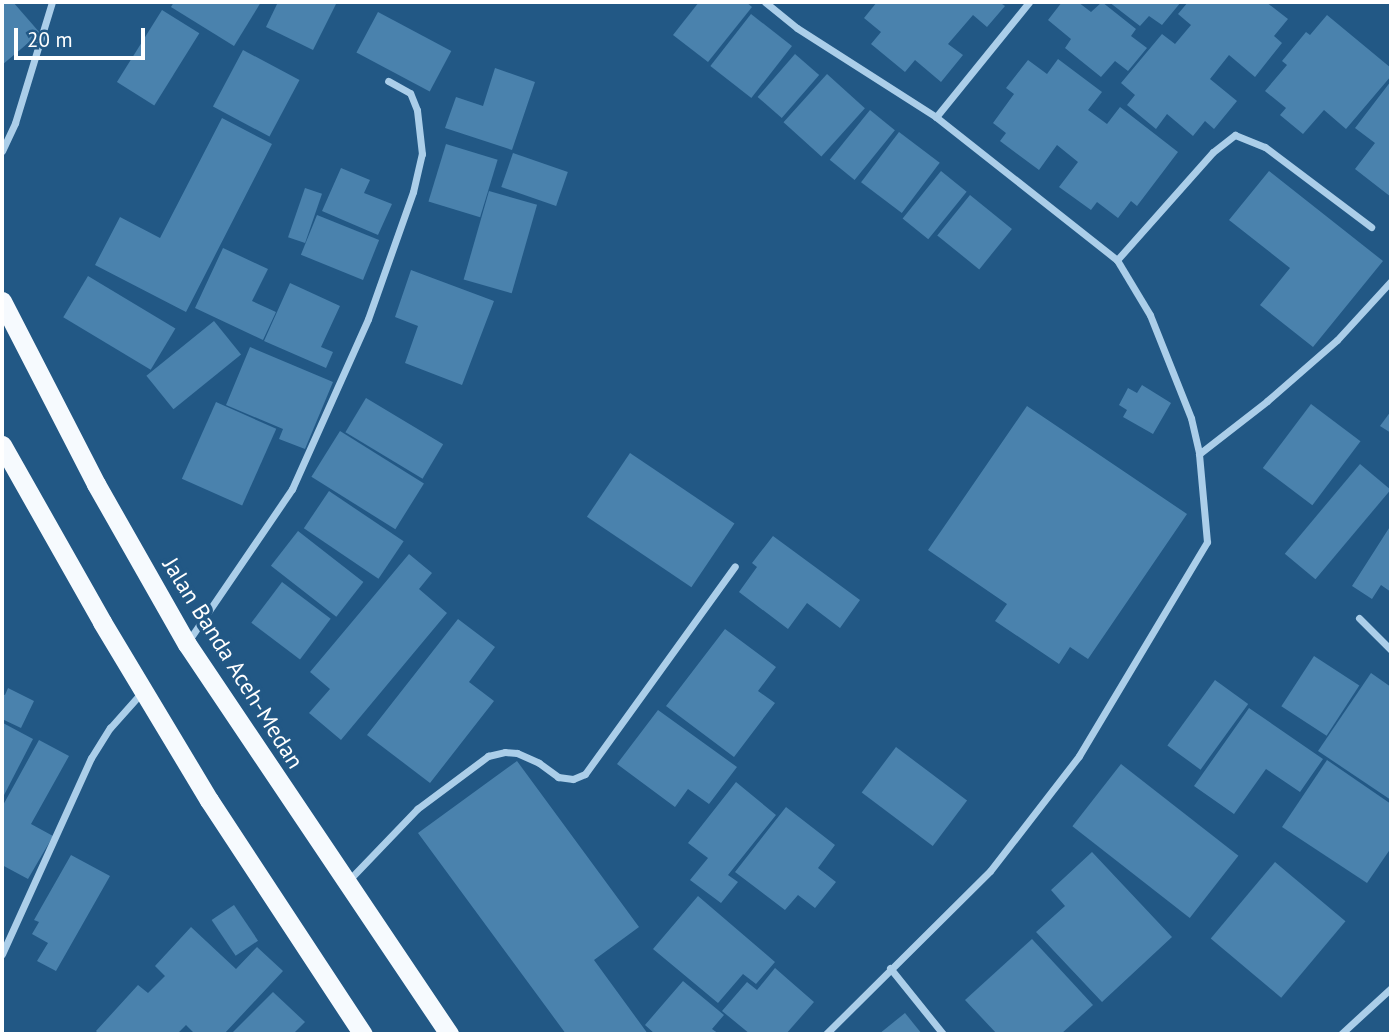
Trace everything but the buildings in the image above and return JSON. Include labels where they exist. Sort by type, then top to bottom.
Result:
[{"type":"highway","name":"Jalan Banda Aceh-Medan","points":[[2,302],[96,484],[187,644],[345,884],[449,1034]]},
{"type":"highway","points":[[2,445],[209,800],[363,1034]]},
{"type":"street","points":[[2,151],[15,123],[52,2]]},
{"type":"street","points":[[765,2],[797,28],[936,117],[1117,260],[1150,315],[1191,418],[1199,454],[1207,542],[1086,744],[990,872],[826,1034]]},
{"type":"street","points":[[936,117],[1029,2]]},
{"type":"street","points":[[187,644],[292,489],[373,307],[413,192],[422,155],[418,110],[410,93],[387,81]]},
{"type":"street","points":[[1117,260],[1213,152],[1235,135],[1265,147],[1371,227]]},
{"type":"street","points":[[1199,454],[1267,401],[1337,340],[1391,281]]},
{"type":"street","points":[[345,884],[416,809],[488,757],[505,752],[517,753],[539,763],[558,777],[573,779],[585,774],[736,566]]},
{"type":"street","points":[[1359,618],[1391,650]]},
{"type":"street","points":[[2,954],[91,758],[110,728],[144,690]]},
{"type":"street","points":[[890,968],[943,1034]]},
{"type":"street","points":[[1341,1034],[1391,988]]}]
